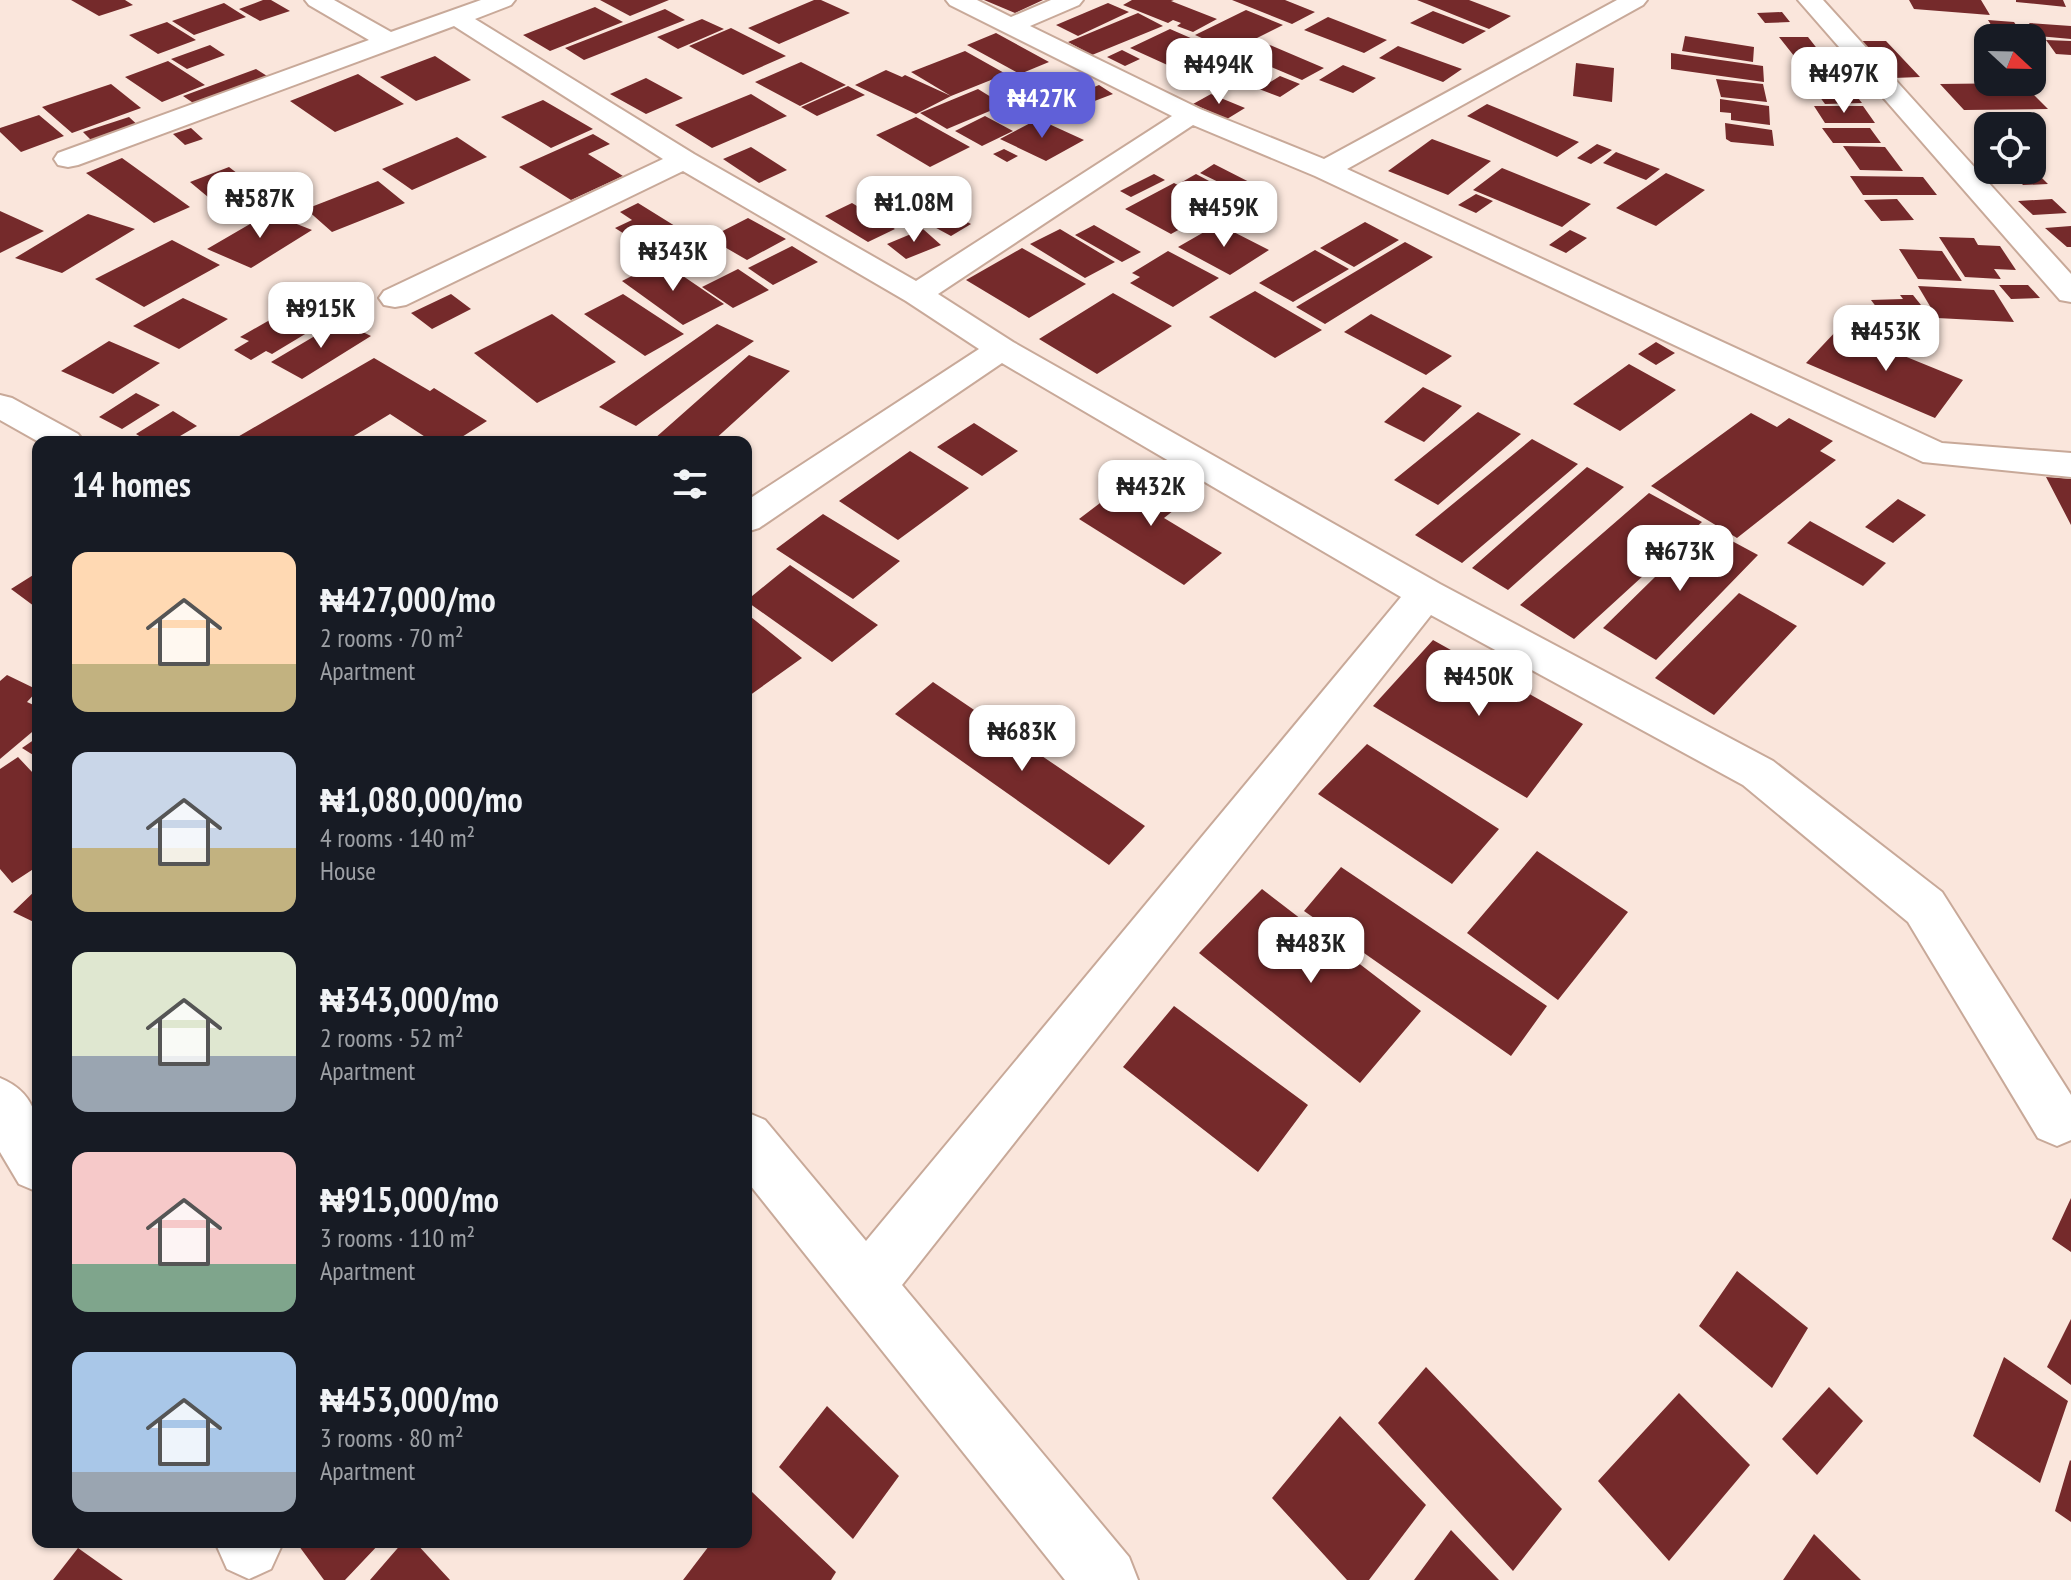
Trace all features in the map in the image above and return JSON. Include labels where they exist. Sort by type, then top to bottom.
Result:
[{"type":"street","points":[[317,0],[388,41]]},
{"type":"street","points":[[68,159],[503,0]]},
{"type":"street","points":[[958,0],[1191,115],[1325,170],[1936,454],[2071,465]]},
{"type":"street","points":[[1012,25],[1071,0]]},
{"type":"street","points":[[1325,170],[1635,0]]},
{"type":"street","points":[[1810,0],[2071,293]]},
{"type":"street","points":[[454,16],[684,160],[917,294],[1001,349],[1426,594],[1758,773],[1925,907],[2057,1120]]},
{"type":"street","points":[[917,294],[1191,115]]},
{"type":"street","points":[[395,298],[684,160]]},
{"type":"street","points":[[752,515],[1001,349]]},
{"type":"street","points":[[0,406],[55,436]]},
{"type":"street","points":[[866,1285],[1426,594]]},
{"type":"street","points":[[0,1103],[32,1155]]},
{"type":"street","points":[[752,1145],[1106,1580]]},
{"type":"building","points":[[71,0],[125,0],[133,5],[99,16]]},
{"type":"building","points":[[271,0],[290,11],[260,21],[239,9]]},
{"type":"building","points":[[600,0],[669,0],[630,16]]},
{"type":"building","points":[[814,0],[850,13],[779,44],[748,28]]},
{"type":"building","points":[[984,0],[1043,0],[1015,13]]},
{"type":"building","points":[[1132,0],[1174,0],[1171,1],[1217,19],[1193,32],[1177,26],[1181,23],[1173,20],[1168,23],[1123,5]]},
{"type":"building","points":[[1232,0],[1285,0],[1315,12],[1292,24]]},
{"type":"building","points":[[1417,0],[1469,0],[1511,16],[1489,29]]},
{"type":"building","points":[[1909,0],[1981,0],[1990,15],[1914,9]]},
{"type":"building","points":[[2063,0],[2066,7],[2016,2]]},
{"type":"building","points":[[224,3],[246,17],[194,35],[172,21]]},
{"type":"building","points":[[1108,3],[1129,12],[1078,36],[1056,25]]},
{"type":"building","points":[[595,7],[623,22],[550,51],[523,35]]},
{"type":"building","points":[[665,9],[685,20],[584,60],[565,48]]},
{"type":"building","points":[[1246,10],[1283,25],[1231,51],[1195,35]]},
{"type":"building","points":[[1433,11],[1486,31],[1463,44],[1410,23]]},
{"type":"building","points":[[1782,12],[1790,22],[1765,23],[1757,13]]},
{"type":"building","points":[[1138,13],[1163,26],[1092,55],[1068,42]]},
{"type":"building","points":[[1328,17],[1387,40],[1364,53],[1304,30]]},
{"type":"building","points":[[702,19],[724,29],[678,49],[657,37]]},
{"type":"building","points":[[1988,20],[2015,24],[1990,24]]},
{"type":"building","points":[[167,22],[196,40],[158,54],[129,35]]},
{"type":"building","points":[[2046,24],[2071,26],[2071,39],[2046,37]]},
{"type":"building","points":[[731,28],[786,56],[743,75],[689,46]]},
{"type":"building","points":[[1170,29],[1225,53],[1185,73],[1130,48]]},
{"type":"building","points":[[996,33],[1049,62],[1020,74],[967,45]]},
{"type":"building","points":[[1685,36],[1754,47],[1753,62],[1682,51]]},
{"type":"building","points":[[1779,37],[1808,37],[1834,70],[1806,71]]},
{"type":"building","points":[[2046,40],[2071,41],[2071,55],[2056,54]]},
{"type":"building","points":[[1860,41],[1886,41],[1920,77],[1893,78]]},
{"type":"building","points":[[1265,43],[1324,68],[1302,80],[1243,55]]},
{"type":"building","points":[[210,45],[225,55],[187,69],[171,59]]},
{"type":"building","points":[[1398,46],[1462,69],[1443,82],[1379,58]]},
{"type":"building","points":[[1122,50],[1140,59],[1125,66],[1107,57]]},
{"type":"building","points":[[965,51],[1006,74],[951,96],[911,72]]},
{"type":"building","points":[[1671,53],[1763,66],[1764,82],[1671,69]]},
{"type":"building","points":[[435,56],[471,80],[416,101],[380,77]]},
{"type":"building","points":[[168,61],[205,85],[162,102],[125,77]]},
{"type":"building","points":[[801,62],[846,85],[800,106],[755,82]]},
{"type":"building","points":[[1576,63],[1614,68],[1612,102],[1573,96]]},
{"type":"building","points":[[1343,65],[1376,78],[1353,93],[1319,80]]},
{"type":"building","points":[[256,69],[275,81],[202,109],[183,96]]},
{"type":"building","points":[[886,70],[902,77],[905,75],[951,96],[916,114],[855,85]]},
{"type":"building","points":[[1802,73],[1838,73],[1862,103],[1825,104]]},
{"type":"building","points":[[358,74],[404,104],[335,132],[290,101]]},
{"type":"building","points":[[1280,76],[1300,84],[1280,97],[1259,89]]},
{"type":"building","points":[[646,78],[683,98],[646,114],[610,94]]},
{"type":"building","points":[[1716,79],[1763,84],[1767,102],[1721,97]]},
{"type":"building","points":[[1042,83],[1060,89],[1046,100],[1028,95]]},
{"type":"building","points":[[111,84],[141,108],[72,133],[42,107]]},
{"type":"building","points":[[1940,84],[1974,84],[1974,96],[2035,96],[2048,109],[1964,110]]},
{"type":"building","points":[[1099,85],[1113,94],[1084,105],[1070,97]]},
{"type":"building","points":[[848,86],[865,95],[817,116],[801,107]]},
{"type":"building","points":[[978,89],[1004,105],[947,129],[920,113]]},
{"type":"building","points":[[751,94],[787,116],[712,148],[675,125]]},
{"type":"building","points":[[1211,94],[1245,108],[1227,119],[1193,104]]},
{"type":"building","points":[[1720,99],[1769,106],[1770,125],[1731,120],[1731,113],[1720,112]]},
{"type":"building","points":[[543,100],[593,129],[551,148],[501,117]]},
{"type":"building","points":[[1487,104],[1579,142],[1557,157],[1467,116]]},
{"type":"building","points":[[1814,106],[1863,106],[1875,123],[1825,123]]},
{"type":"building","points":[[39,115],[64,136],[21,152],[0,132],[0,128]]},
{"type":"building","points":[[985,116],[1013,131],[982,146],[955,131]]},
{"type":"building","points":[[129,117],[142,129],[95,144],[83,132]]},
{"type":"building","points":[[916,117],[970,147],[930,167],[876,135]]},
{"type":"building","points":[[1038,119],[1084,140],[1046,161],[1000,139]]},
{"type":"building","points":[[1725,123],[1772,130],[1774,146],[1731,142],[1726,139]]},
{"type":"building","points":[[191,128],[203,139],[185,145],[173,134]]},
{"type":"building","points":[[1822,128],[1870,128],[1881,143],[1833,143]]},
{"type":"building","points":[[593,134],[610,144],[588,154],[623,176],[571,200],[519,167]]},
{"type":"building","points":[[457,137],[487,157],[412,190],[382,169]]},
{"type":"building","points":[[1432,139],[1491,161],[1448,195],[1388,171]]},
{"type":"building","points":[[1597,144],[1612,150],[1591,164],[1577,158]]},
{"type":"building","points":[[1843,146],[1885,147],[1903,171],[1860,170]]},
{"type":"building","points":[[751,147],[787,170],[759,183],[723,159]]},
{"type":"building","points":[[1004,149],[1018,156],[1007,162],[993,154]]},
{"type":"building","points":[[1616,152],[1660,169],[1646,180],[1603,163]]},
{"type":"building","points":[[122,158],[190,207],[154,223],[86,173]]},
{"type":"building","points":[[1214,164],[1261,188],[1247,196],[1200,173]]},
{"type":"building","points":[[229,167],[272,200],[232,217],[190,182]]},
{"type":"building","points":[[1502,168],[1591,204],[1562,227],[1473,190]]},
{"type":"building","points":[[1666,173],[1705,190],[1656,226],[1616,208]]},
{"type":"building","points":[[1154,174],[1165,180],[1131,197],[1120,191]]},
{"type":"building","points":[[1196,174],[1239,197],[1225,204],[1182,182]]},
{"type":"building","points":[[1850,176],[1923,177],[1937,195],[1863,195]]},
{"type":"building","points":[[378,181],[405,203],[332,232],[306,209]]},
{"type":"building","points":[[1174,183],[1220,207],[1171,234],[1125,209]]},
{"type":"building","points":[[1476,194],[1493,201],[1476,213],[1458,205]]},
{"type":"building","points":[[1897,199],[1914,220],[1881,221],[1864,200]]},
{"type":"building","points":[[2052,199],[2067,213],[2033,215],[2018,201]]},
{"type":"building","points":[[638,203],[704,244],[668,262],[615,228],[632,220],[620,212]]},
{"type":"building","points":[[852,203],[895,229],[868,242],[825,216]]},
{"type":"building","points":[[933,205],[971,224],[951,236],[914,216]]},
{"type":"building","points":[[0,211],[44,231],[0,253]]},
{"type":"building","points":[[269,213],[312,230],[251,268],[207,249]]},
{"type":"building","points":[[88,214],[135,229],[62,273],[15,258]]},
{"type":"building","points":[[748,218],[786,239],[747,260],[709,238]]},
{"type":"building","points":[[1365,222],[1399,240],[1354,267],[1320,248]]},
{"type":"building","points":[[1218,224],[1269,250],[1230,275],[1178,247]]},
{"type":"building","points":[[1094,225],[1141,252],[1122,262],[1075,235]]},
{"type":"building","points":[[2071,226],[2071,247],[2045,228]]},
{"type":"building","points":[[923,229],[941,245],[906,259],[887,244]]},
{"type":"building","points":[[1060,229],[1115,262],[1085,278],[1030,244]]},
{"type":"building","points":[[1570,230],[1587,238],[1566,253],[1549,245]]},
{"type":"building","points":[[1939,237],[1974,238],[1978,245],[2000,246],[2016,270],[1994,269],[2001,279],[1965,277]]},
{"type":"building","points":[[172,240],[220,265],[144,307],[95,279]]},
{"type":"building","points":[[1405,242],[1433,257],[1325,324],[1296,307]]},
{"type":"building","points":[[792,246],[818,262],[773,285],[748,268]]},
{"type":"building","points":[[1022,248],[1086,284],[1029,318],[966,280]]},
{"type":"building","points":[[1899,249],[1942,251],[1962,281],[1918,279]]},
{"type":"building","points":[[1315,250],[1349,269],[1293,302],[1259,283]]},
{"type":"building","points":[[1168,251],[1219,278],[1173,307],[1130,283],[1140,277],[1132,273]]},
{"type":"building","points":[[661,261],[724,304],[683,325],[622,281]]},
{"type":"building","points":[[738,269],[769,290],[733,308],[702,287]]},
{"type":"building","points":[[1999,285],[2028,285],[2040,298],[2011,299]]},
{"type":"building","points":[[1918,286],[1994,290],[2014,322],[1937,318]]},
{"type":"building","points":[[1255,291],[1322,330],[1275,358],[1209,317]]},
{"type":"building","points":[[1113,293],[1172,326],[1097,374],[1039,339]]},
{"type":"building","points":[[451,294],[471,309],[432,329],[411,313]]},
{"type":"building","points":[[623,294],[684,334],[645,356],[584,314]]},
{"type":"building","points":[[1900,295],[1913,295],[1929,315],[1883,316],[1871,300],[1903,299]]},
{"type":"building","points":[[310,297],[340,313],[272,354],[266,351],[251,360],[234,350],[249,341],[240,337]]},
{"type":"building","points":[[183,298],[228,319],[179,349],[133,326]]},
{"type":"building","points":[[552,314],[616,362],[537,403],[474,353]]},
{"type":"building","points":[[1371,314],[1452,356],[1426,375],[1344,332]]},
{"type":"building","points":[[1927,318],[1939,334],[1895,335],[1883,319]]},
{"type":"building","points":[[340,321],[371,336],[302,379],[271,362]]},
{"type":"building","points":[[717,324],[754,341],[636,426],[599,407]]},
{"type":"building","points":[[1838,329],[1963,380],[1935,418],[1806,363]]},
{"type":"building","points":[[109,341],[160,363],[113,394],[61,371]]},
{"type":"building","points":[[1656,342],[1675,353],[1656,365],[1638,354]]},
{"type":"building","points":[[749,355],[790,371],[719,436],[657,436]]},
{"type":"building","points":[[374,358],[430,391],[434,388],[487,421],[463,436],[424,436],[390,414],[354,436],[239,436]]},
{"type":"building","points":[[1629,364],[1676,390],[1620,431],[1573,404]]},
{"type":"building","points":[[1423,387],[1462,406],[1424,442],[1384,422]]},
{"type":"building","points":[[136,393],[160,405],[122,429],[99,417]]},
{"type":"building","points":[[173,411],[197,426],[180,436],[136,434]]},
{"type":"building","points":[[1478,412],[1521,434],[1438,505],[1394,480]]},
{"type":"building","points":[[1751,413],[1777,427],[1789,418],[1833,441],[1820,451],[1836,460],[1737,538],[1651,486]]},
{"type":"building","points":[[974,423],[1018,451],[982,476],[937,447]]},
{"type":"building","points":[[1532,439],[1578,464],[1462,563],[1415,535]]},
{"type":"building","points":[[910,451],[969,488],[898,540],[839,501]]},
{"type":"building","points":[[1587,467],[1624,487],[1508,590],[1472,568]]},
{"type":"building","points":[[1141,472],[1188,499],[1164,518],[1222,553],[1184,585],[1079,519]]},
{"type":"building","points":[[2046,477],[2071,479],[2071,525]]},
{"type":"building","points":[[1649,493],[1702,522],[1574,639],[1520,605]]},
{"type":"building","points":[[1898,499],[1926,515],[1893,543],[1865,527]]},
{"type":"building","points":[[823,514],[900,561],[853,599],[776,549]]},
{"type":"building","points":[[1810,521],[1886,563],[1863,586],[1787,543]]},
{"type":"building","points":[[1706,527],[1758,555],[1656,660],[1603,628]]},
{"type":"building","points":[[790,565],[878,625],[832,662],[752,605],[752,596]]},
{"type":"building","points":[[32,576],[32,605],[11,589]]},
{"type":"building","points":[[1739,593],[1797,626],[1714,715],[1655,678]]},
{"type":"building","points":[[752,618],[802,658],[752,694]]},
{"type":"building","points":[[1433,640],[1583,724],[1527,798],[1373,706]]},
{"type":"building","points":[[7,675],[32,687],[32,697],[27,702],[32,704],[32,732],[0,759],[0,681]]},
{"type":"building","points":[[933,682],[1145,826],[1109,865],[895,714]]},
{"type":"building","points":[[32,741],[32,754],[22,748]]},
{"type":"building","points":[[1367,744],[1499,829],[1452,884],[1318,794]]},
{"type":"building","points":[[18,757],[32,772],[32,870],[12,883],[0,869],[0,769]]},
{"type":"building","points":[[1537,851],[1628,912],[1558,1000],[1467,933]]},
{"type":"building","points":[[1341,867],[1547,1006],[1511,1056],[1304,911]]},
{"type":"building","points":[[1262,889],[1421,1011],[1360,1083],[1199,953]]},
{"type":"building","points":[[32,894],[32,921],[13,912]]},
{"type":"building","points":[[1174,1006],[1308,1105],[1258,1172],[1123,1067]]},
{"type":"building","points":[[2071,1198],[2071,1252],[2052,1239]]},
{"type":"building","points":[[1737,1271],[1808,1328],[1772,1388],[1699,1326]]},
{"type":"building","points":[[2071,1319],[2071,1385],[2047,1367]]},
{"type":"building","points":[[2004,1357],[2068,1401],[2040,1483],[1973,1436]]},
{"type":"building","points":[[1426,1367],[1562,1509],[1513,1571],[1378,1423]]},
{"type":"building","points":[[1829,1387],[1863,1421],[1817,1475],[1782,1439]]},
{"type":"building","points":[[1679,1393],[1750,1465],[1669,1561],[1598,1481]]},
{"type":"building","points":[[827,1406],[899,1476],[853,1539],[779,1467]]},
{"type":"building","points":[[1340,1416],[1426,1505],[1369,1580],[1347,1580],[1272,1498]]},
{"type":"building","points":[[2071,1461],[2071,1522],[2055,1511]]},
{"type":"building","points":[[752,1492],[836,1572],[831,1580],[683,1580],[707,1548],[752,1548]]},
{"type":"building","points":[[1451,1530],[1499,1580],[1414,1580]]},
{"type":"building","points":[[1814,1534],[1861,1580],[1783,1580]]},
{"type":"building","points":[[78,1548],[123,1580],[53,1580]]},
{"type":"building","points":[[300,1548],[375,1548],[345,1580],[324,1580]]},
{"type":"building","points":[[398,1548],[421,1548],[450,1580],[370,1580]]}]
